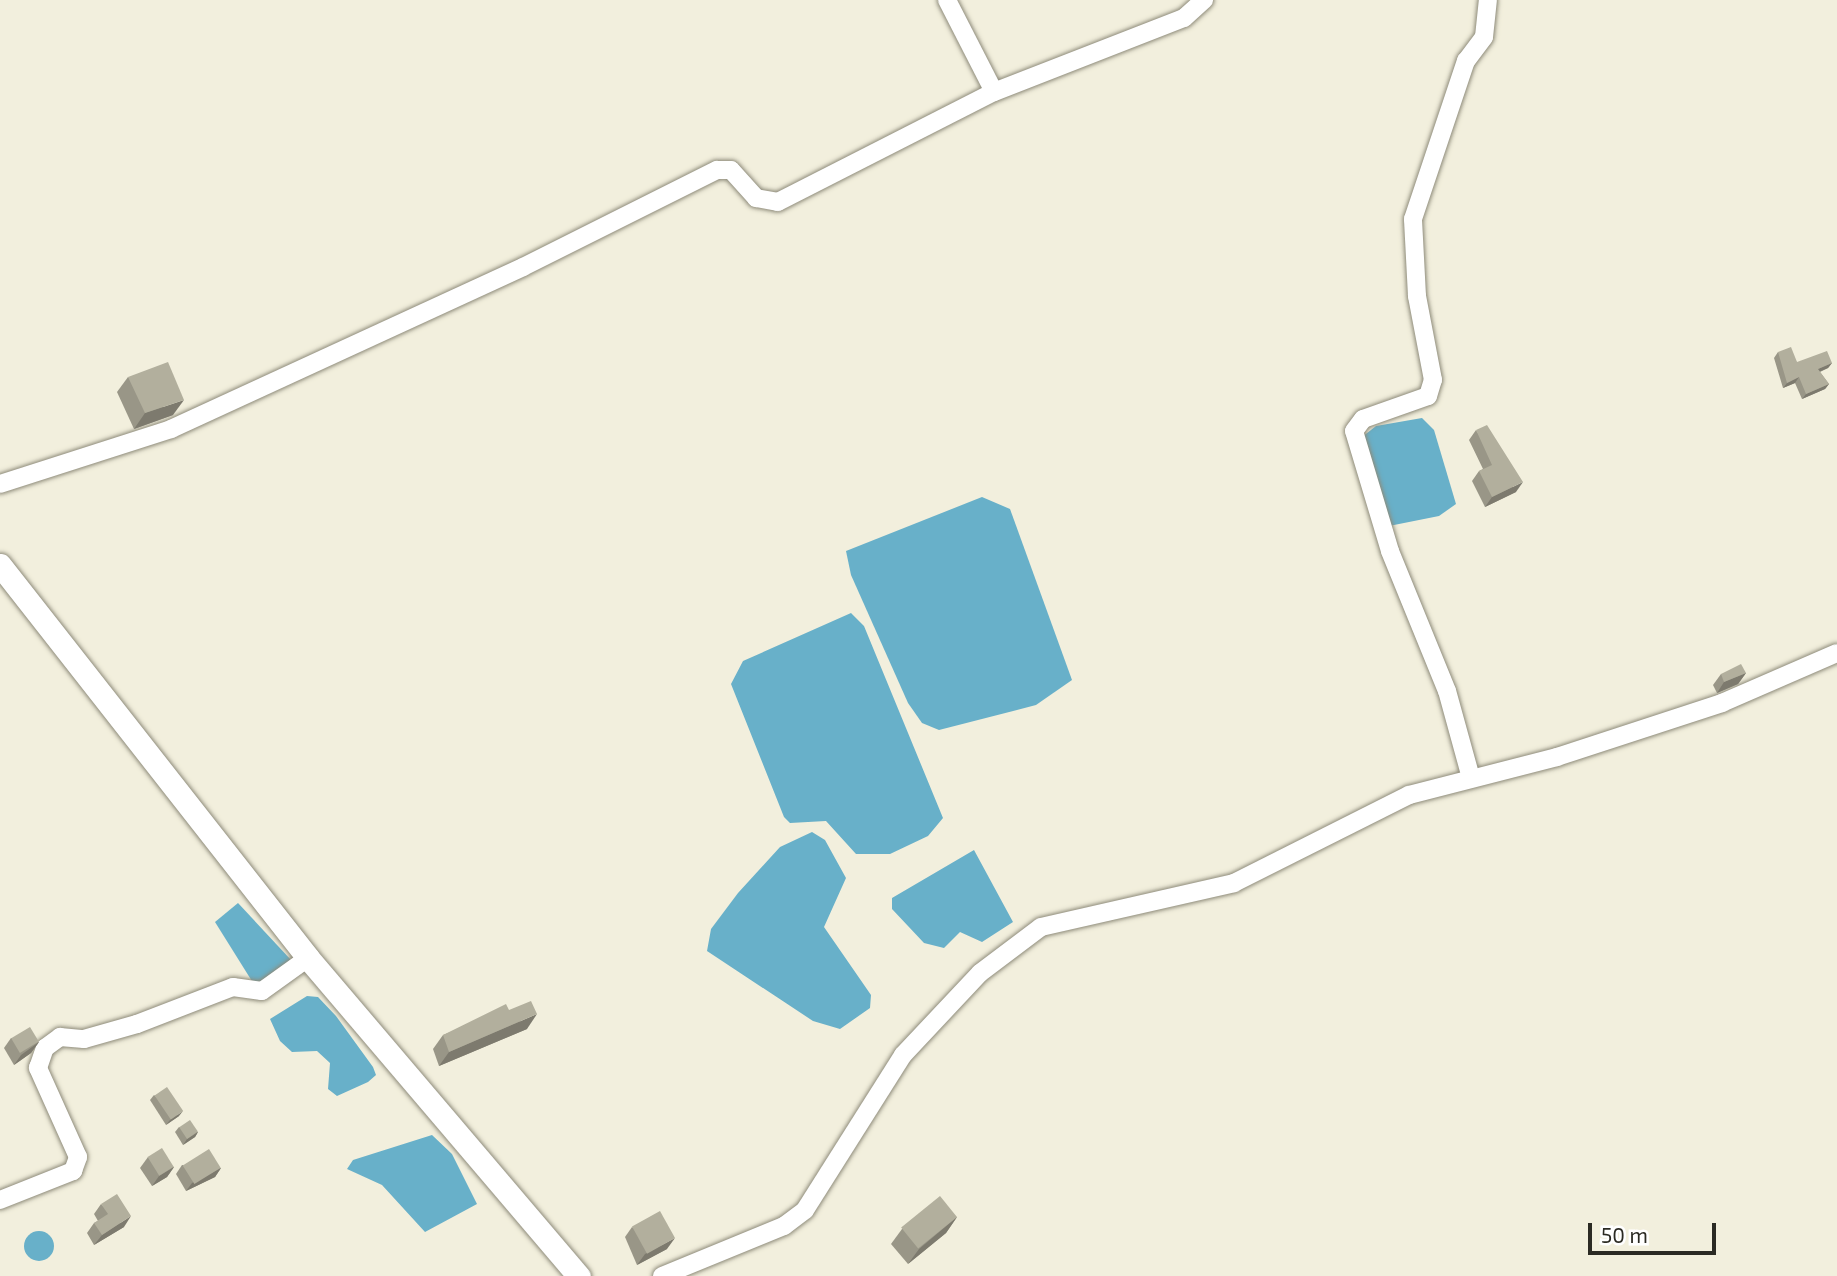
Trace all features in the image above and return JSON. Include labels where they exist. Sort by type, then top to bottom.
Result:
[{"type":"main road","points":[[0,565],[308,958],[579,1276]]},
{"type":"street","points":[[947,0],[994,92]]},
{"type":"street","points":[[0,484],[171,429],[523,267],[717,170],[731,170],[756,198],[778,202],[994,92],[1184,18],[1204,0]]},
{"type":"street","points":[[1471,778],[1447,691],[1390,551],[1354,431],[1363,419],[1422,401],[1431,388],[1413,219],[1466,61],[1484,37],[1488,0]]},
{"type":"street","points":[[662,1276],[784,1226],[806,1210],[903,1055],[980,973],[1041,927],[1234,883],[1409,795],[1722,703],[1837,653]]},
{"type":"street","points":[[0,1200],[73,1171],[78,1157],[38,1068],[45,1048],[60,1037],[84,1039],[137,1024],[233,987],[262,991],[308,958]]},
{"type":"water","points":[[1422,418],[1434,430],[1456,504],[1439,516],[1389,526],[1362,437],[1376,426]]},
{"type":"water","points":[[982,497],[1010,509],[1072,680],[1036,705],[939,730],[922,723],[908,703],[851,575],[846,551]]},
{"type":"water","points":[[851,613],[864,626],[943,818],[928,836],[890,854],[856,854],[826,821],[790,823],[784,817],[731,684],[743,661]]},
{"type":"water","points":[[812,832],[825,840],[846,878],[824,927],[871,995],[870,1008],[840,1029],[813,1021],[707,951],[711,929],[738,893],[780,847]]},
{"type":"water","points":[[974,850],[1013,922],[982,942],[960,932],[944,948],[924,943],[892,909],[892,898]]},
{"type":"water","points":[[238,903],[292,961],[255,986],[215,922]]},
{"type":"water","points":[[307,996],[318,997],[336,1016],[373,1067],[376,1075],[368,1082],[337,1096],[328,1089],[330,1063],[317,1051],[292,1052],[280,1041],[270,1019]]},
{"type":"water","points":[[432,1135],[452,1154],[477,1204],[425,1232],[382,1185],[347,1169],[353,1160]]},
{"type":"water","points":[[39,1231],[50,1235],[54,1246],[50,1257],[39,1261],[28,1257],[24,1246],[28,1235]]},
{"type":"building","points":[[1791,347],[1797,362],[1827,351],[1832,363],[1818,369],[1829,384],[1806,394],[1799,377],[1787,383],[1778,352]]},
{"type":"building","points":[[168,362],[184,400],[145,413],[128,377]]},
{"type":"building","points":[[1487,425],[1523,482],[1492,497],[1479,471],[1492,465],[1476,430]]},
{"type":"building","points":[[1741,664],[1746,673],[1724,682],[1721,674]]},
{"type":"building","points":[[531,1001],[537,1014],[449,1052],[443,1035],[506,1004],[509,1010]]},
{"type":"building","points":[[30,1027],[39,1042],[20,1053],[11,1038]]},
{"type":"building","points":[[167,1087],[183,1111],[171,1119],[155,1095]]},
{"type":"building","points":[[190,1120],[198,1132],[187,1139],[179,1127]]},
{"type":"building","points":[[162,1148],[174,1167],[159,1176],[148,1157]]},
{"type":"building","points":[[209,1149],[221,1168],[194,1184],[183,1165]]},
{"type":"building","points":[[117,1194],[131,1216],[102,1235],[94,1223],[108,1214],[101,1204]]},
{"type":"building","points":[[940,1196],[957,1217],[918,1248],[901,1227]]},
{"type":"building","points":[[660,1211],[675,1238],[647,1254],[632,1227]]}]
